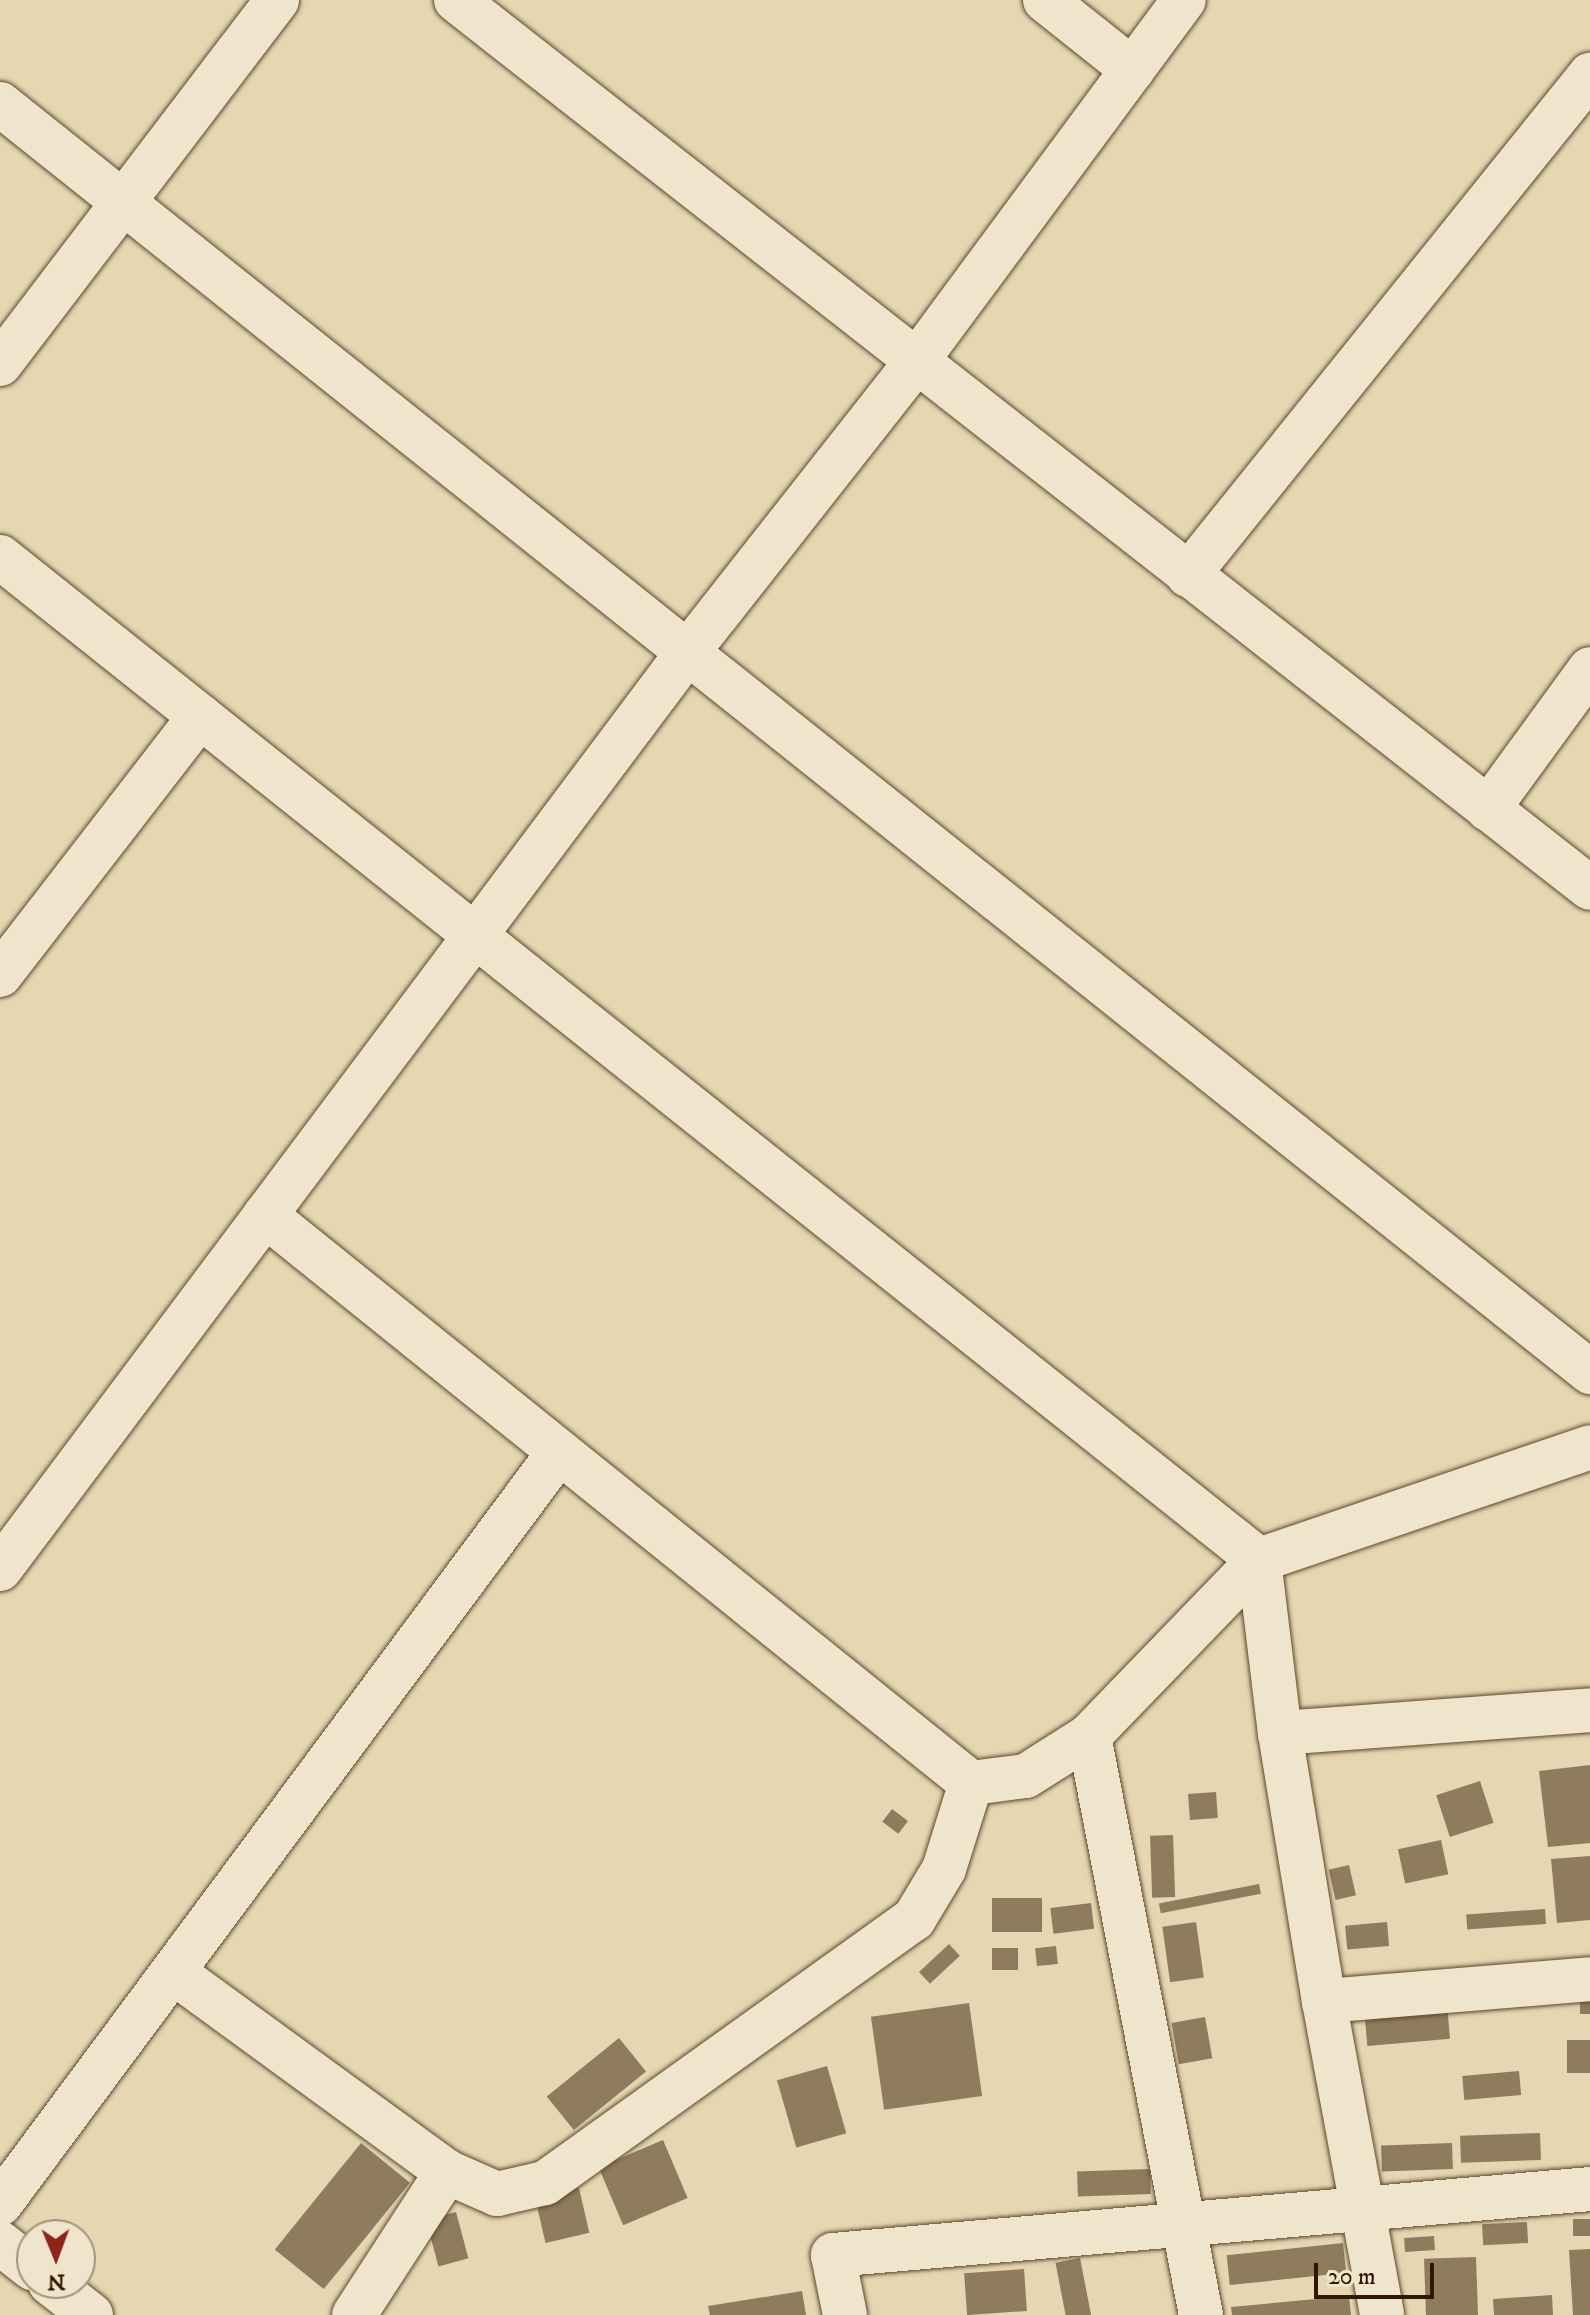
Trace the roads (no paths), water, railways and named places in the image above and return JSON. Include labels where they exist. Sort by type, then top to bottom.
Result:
[{"type":"street","points":[[0,364],[277,0]]},
{"type":"street","points":[[456,0],[1590,888]]},
{"type":"street","points":[[1045,0],[1133,70]]},
{"type":"street","points":[[0,1569],[687,653],[916,362],[1184,0]]},
{"type":"street","points":[[1188,575],[1590,75]]},
{"type":"street","points":[[0,104],[1590,1372]]},
{"type":"street","points":[[0,557],[1259,1560],[1280,1733],[1324,2001],[1382,2315]]},
{"type":"street","points":[[1488,809],[1590,669]]},
{"type":"street","points":[[0,975],[200,716]]},
{"type":"street","points":[[265,1215],[971,1783],[1026,1776],[1089,1736],[1259,1560],[1590,1447]]},
{"type":"street","points":[[0,2204],[559,1452]]},
{"type":"street","points":[[1280,1733],[1590,1710]]},
{"type":"street","points":[[1089,1736],[1201,2315]]},
{"type":"street","points":[[173,1972],[447,2172],[497,2194],[545,2183],[914,1919],[944,1869],[971,1783]]},
{"type":"street","points":[[1324,2001],[1590,1979]]},
{"type":"street","points":[[354,2315],[447,2172]]},
{"type":"street","points":[[845,2315],[833,2255],[1590,2189]]},
{"type":"street","points":[[0,2243],[16,2256]]},
{"type":"street","points":[[70,2299],[91,2315]]}]
